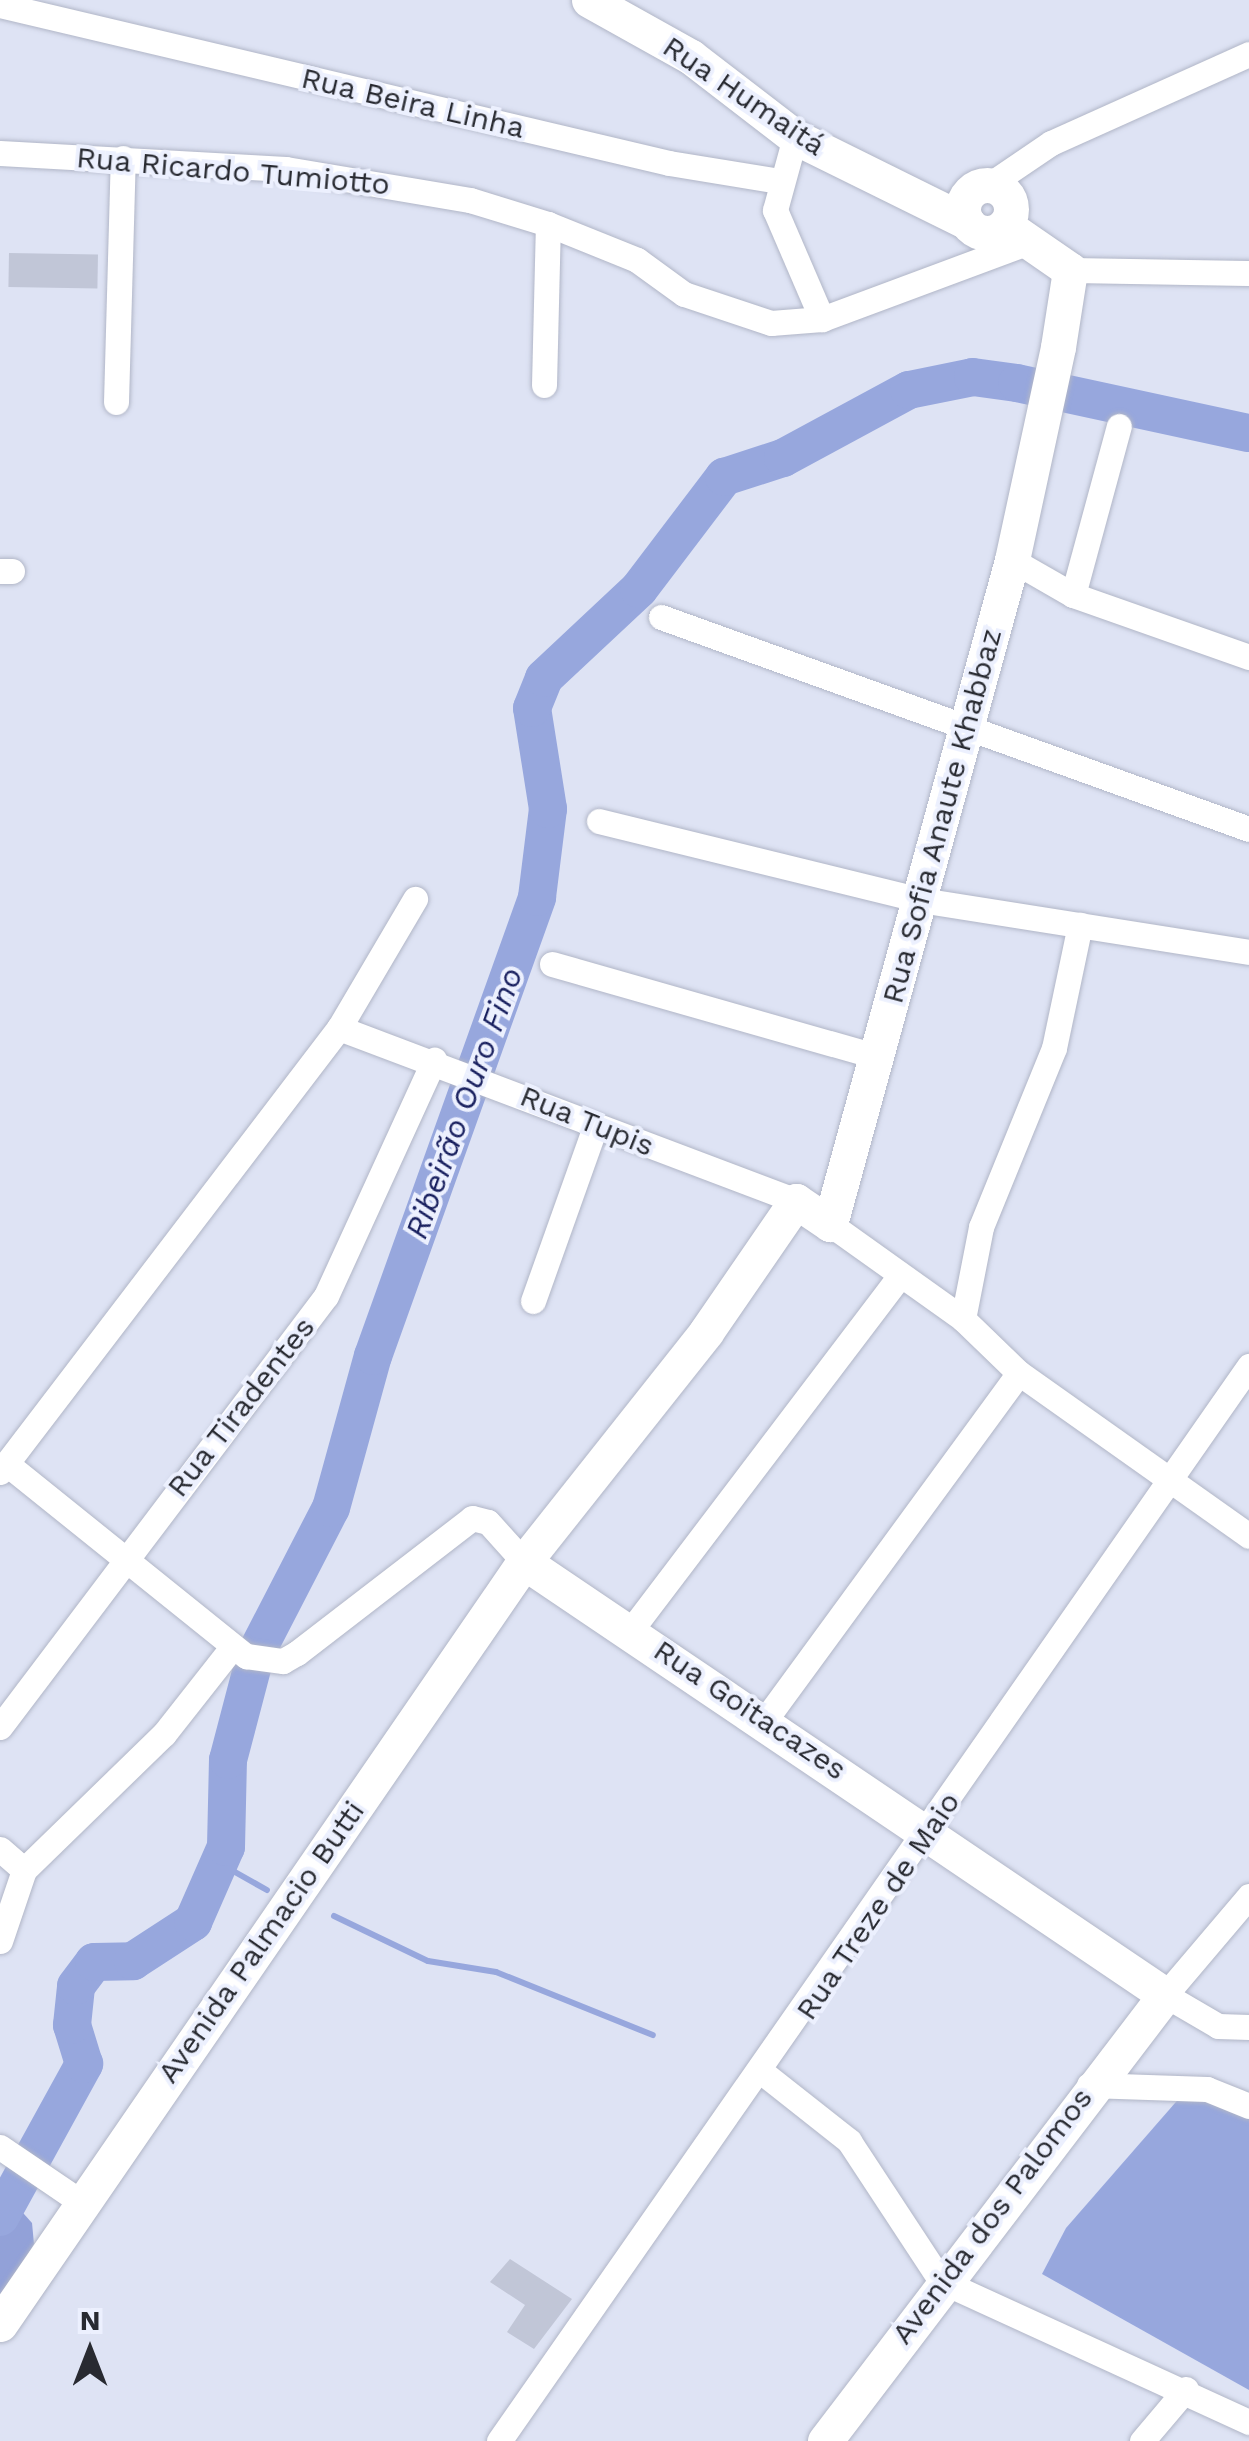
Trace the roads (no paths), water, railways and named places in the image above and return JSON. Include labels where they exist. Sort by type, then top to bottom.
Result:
[{"type":"street","name":"Rua Humaitá","points":[[589,0],[692,57],[795,137],[986,232],[1014,234]]},
{"type":"street","name":"Rua Beira Linha","points":[[0,5],[77,12],[669,164],[780,181]]},
{"type":"street","points":[[967,222],[964,202],[1052,143],[1249,54]]},
{"type":"street","points":[[795,137],[775,210],[822,319]]},
{"type":"street","name":"Rua Ricardo Tumiotto","points":[[0,152],[370,178],[548,224],[728,313],[771,323],[822,319],[1014,234]]},
{"type":"street","points":[[116,402],[123,158]]},
{"type":"street","name":"Rua Humaitá","points":[[900,190],[984,185]]},
{"type":"street","points":[[984,185],[1011,205],[1014,234],[1070,270],[1249,273]]},
{"type":"street","points":[[544,385],[548,224]]},
{"type":"street","name":"Rua Sofia Anaute Khabbaz","points":[[830,1224],[1012,560],[1058,347],[1070,270]]},
{"type":"street","points":[[1074,596],[1120,426]]},
{"type":"street","points":[[1012,560],[1074,596],[1249,656]]},
{"type":"street","points":[[661,617],[968,722],[1249,829]]},
{"type":"street","points":[[599,821],[921,900],[1249,952]]},
{"type":"street","points":[[0,1942],[24,1870],[164,1734],[238,1653],[3,1468],[339,1028],[415,900]]},
{"type":"street","points":[[964,1319],[981,1227],[1054,1048],[1080,926]]},
{"type":"street","points":[[552,964],[876,1056]]},
{"type":"street","name":"Rua Tupis","points":[[339,1028],[444,1064],[595,1127],[796,1201],[830,1224]]},
{"type":"street","name":"Rua Tiradentes","points":[[0,1727],[118,1561],[326,1296],[444,1064]]},
{"type":"street","points":[[533,1301],[595,1127]]},
{"type":"street","name":"Avenida Palmacio Butti","points":[[0,2324],[524,1562],[706,1332],[796,1201]]},
{"type":"street","points":[[830,1224],[964,1319],[1018,1373],[1249,1536]]},
{"type":"street","points":[[631,1630],[900,1275]]},
{"type":"street","name":"Rua Treze de Maio","points":[[499,2441],[763,2073],[1249,1366]]},
{"type":"street","points":[[765,1720],[1018,1373]]},
{"type":"street","name":"Rua Goitacazes","points":[[238,1653],[283,1661],[461,1522],[488,1522],[524,1562],[930,1831],[1165,1996],[1240,2028]]},
{"type":"street","points":[[0,1849],[24,1870]]},
{"type":"street","points":[[1165,1996],[1249,1896]]},
{"type":"street","name":"Avenida dos Palomos","points":[[825,2441],[1089,2085],[1165,1996]]},
{"type":"street","points":[[763,2073],[850,2141],[941,2281],[1186,2389],[1249,2422]]},
{"type":"street","points":[[1089,2085],[1207,2088],[1249,2106]]},
{"type":"street","points":[[0,2147],[81,2202]]},
{"type":"street","points":[[1142,2441],[1186,2389]]},
{"type":"waterway","name":"Ribeirão Ouro Fino","points":[[0,2217],[84,2064],[72,2025],[76,1986],[94,1962],[133,1961],[193,1922],[226,1847],[228,1760],[256,1653],[331,1508],[373,1356],[537,897],[548,809],[532,708],[544,678],[639,589],[724,477],[783,458],[909,390],[973,377],[1249,433]]},
{"type":"waterway","points":[[219,1863],[267,1890]]},
{"type":"waterway","points":[[334,1916],[428,1961],[496,1972],[653,2035]]}]
